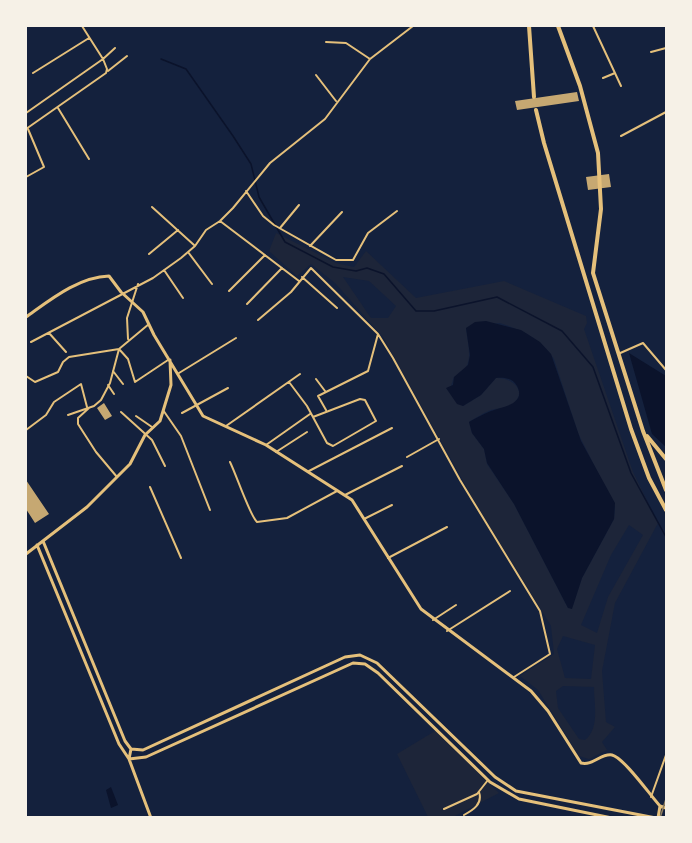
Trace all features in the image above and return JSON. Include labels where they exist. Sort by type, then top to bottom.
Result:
[{"type":"highway","points":[[529,26],[534,97]]},
{"type":"highway","points":[[558,26],[580,86],[598,153],[601,208],[593,269],[643,431],[666,490]]},
{"type":"highway","points":[[536,110],[631,429],[649,478],[666,510]]},
{"type":"highway","points":[[643,431],[666,459]]},
{"type":"street","points":[[82,26],[103,59],[107,69],[105,73]]},
{"type":"street","points":[[31,342],[164,270],[188,252],[206,230],[220,221],[270,163],[325,119],[370,59],[412,26]]},
{"type":"street","points":[[593,26],[621,86]]},
{"type":"street","points":[[33,74],[89,38]]},
{"type":"street","points":[[326,42],[346,43],[370,59]]},
{"type":"street","points":[[26,113],[103,59],[115,48]]},
{"type":"street","points":[[651,52],[666,48]]},
{"type":"street","points":[[26,177],[44,167],[27,129],[127,56]]},
{"type":"street","points":[[603,78],[615,73]]},
{"type":"street","points":[[316,75],[337,102]]},
{"type":"street","points":[[58,108],[89,159]]},
{"type":"street","points":[[621,136],[666,112]]},
{"type":"street","points":[[246,191],[263,216],[336,260],[354,260],[368,233],[397,211]]},
{"type":"street","points":[[280,228],[299,204]]},
{"type":"street","points":[[152,207],[195,246]]},
{"type":"street","points":[[310,246],[342,212]]},
{"type":"street","points":[[220,221],[299,281]]},
{"type":"street","points":[[149,254],[178,230]]},
{"type":"street","points":[[188,252],[212,284]]},
{"type":"street","points":[[229,291],[265,255]]},
{"type":"street","points":[[247,304],[282,268]]},
{"type":"street","points":[[258,320],[291,292],[311,268],[378,334],[484,522],[540,611],[546,628],[550,654],[514,677]]},
{"type":"street","points":[[164,270],[183,298]]},
{"type":"street","points":[[26,317],[67,289],[97,277],[109,276],[121,292],[143,312],[196,405],[207,419],[266,445],[352,500],[421,609],[447,631],[514,677],[539,698],[581,763],[588,764],[613,755],[622,761],[660,806],[666,808]]},
{"type":"street","points":[[302,277],[337,308]]},
{"type":"street","points":[[129,341],[127,318],[134,303],[138,284]]},
{"type":"street","points":[[26,376],[34,382],[58,372],[63,362],[69,357],[119,349],[149,324]]},
{"type":"street","points":[[49,333],[66,352]]},
{"type":"street","points":[[327,410],[318,396],[368,371],[378,334]]},
{"type":"street","points":[[179,373],[236,338]]},
{"type":"street","points":[[618,354],[643,343],[666,370]]},
{"type":"street","points":[[119,349],[128,359],[135,382],[170,359]]},
{"type":"street","points":[[68,415],[101,400],[119,349]]},
{"type":"street","points":[[26,554],[87,507],[130,464],[145,435],[160,421],[171,385],[170,359]]},
{"type":"street","points":[[113,371],[123,384]]},
{"type":"street","points":[[226,426],[300,374]]},
{"type":"street","points":[[316,379],[325,392]]},
{"type":"street","points":[[266,445],[312,415],[365,400],[376,421],[333,446],[327,443],[312,415],[289,382]]},
{"type":"street","points":[[26,430],[46,415],[54,402],[81,384],[89,407]]},
{"type":"street","points":[[108,385],[114,393]]},
{"type":"street","points":[[182,412],[228,388]]},
{"type":"street","points":[[89,407],[78,418],[78,424],[96,452],[117,477]]},
{"type":"street","points":[[163,410],[181,436],[210,510]]},
{"type":"street","points":[[121,412],[152,440],[165,466]]},
{"type":"street","points":[[136,416],[152,427]]},
{"type":"street","points":[[307,472],[392,428]]},
{"type":"street","points":[[276,452],[307,432]]},
{"type":"street","points":[[407,457],[439,440]]},
{"type":"street","points":[[231,462],[249,502],[251,516],[257,522],[287,518],[338,490]]},
{"type":"street","points":[[345,495],[402,466]]},
{"type":"street","points":[[150,487],[182,558]]},
{"type":"street","points":[[364,519],[392,504]]},
{"type":"street","points":[[388,558],[447,527]]},
{"type":"street","points":[[43,541],[125,741],[135,750],[143,750],[352,655],[366,656],[377,663],[495,777],[516,791],[657,818],[660,806]]},
{"type":"street","points":[[37,545],[119,744],[132,759]]},
{"type":"street","points":[[447,631],[510,591]]},
{"type":"street","points":[[433,620],[456,605]]},
{"type":"street","points":[[352,655],[353,663]]},
{"type":"street","points":[[132,759],[353,663],[365,664],[378,673],[500,790],[519,799],[612,818]]},
{"type":"street","points":[[131,748],[132,759],[151,818]]},
{"type":"street","points":[[651,796],[666,755]]},
{"type":"street","points":[[444,809],[479,792],[488,780]]},
{"type":"street","points":[[464,814],[478,805],[481,797],[479,792]]},
{"type":"shaded area","points":[[276,233],[336,263],[354,267],[366,251],[416,298],[504,281],[586,316],[587,323],[584,329],[633,472],[658,523],[615,603],[602,671],[606,722],[615,727],[602,742],[607,750],[589,759],[579,756],[538,690],[520,676],[554,654],[551,626],[473,499],[383,337],[335,283],[311,264],[297,276],[269,251]],"holes":[[[343,277],[369,281],[396,306],[388,318],[371,318]],[[500,323],[530,336],[549,352],[554,359],[578,433],[615,507],[614,519],[582,578],[573,605],[568,608],[514,504],[487,464],[484,449],[472,433],[469,422],[489,411],[513,404],[519,394],[516,385],[496,378],[481,395],[463,406],[447,388],[468,363],[466,328]],[[629,525],[643,535],[608,597],[597,633],[581,625],[611,555]],[[563,636],[595,645],[591,679],[565,678],[557,649]],[[563,686],[594,687],[594,722],[590,735],[585,740],[579,739],[558,708],[556,691]]]},
{"type":"shaded area","points":[[486,321],[521,330],[540,342],[551,354],[581,441],[615,503],[614,519],[582,578],[572,609],[568,608],[514,504],[487,463],[484,449],[472,433],[469,422],[516,401],[519,392],[517,386],[508,379],[496,378],[481,395],[463,406],[457,404],[446,388],[453,385],[454,377],[468,365],[470,355],[466,328],[475,322]]},
{"type":"shaded area","points":[[629,353],[666,376],[666,447],[652,434]]},
{"type":"shaded area","points":[[435,731],[499,793],[453,817],[428,817],[397,754]]},
{"type":"shaded area","points":[[111,787],[118,805],[111,808],[106,790]]},
{"type":"building","points":[[577,92],[579,101],[517,110],[515,101]]},
{"type":"building","points":[[609,174],[611,187],[588,190],[586,177]]},
{"type":"building","points":[[104,403],[112,416],[105,420],[97,408]]},
{"type":"building","points":[[26,480],[49,514],[35,523],[26,509]]},
{"type":"waterway","points":[[161,59],[186,69],[233,136],[251,164],[259,197],[285,242],[333,267],[356,271],[367,268],[384,274],[416,311],[434,311],[497,297],[562,331],[593,367],[631,473],[666,537]]},
{"type":"railway","points":[[660,818],[666,799]]}]
